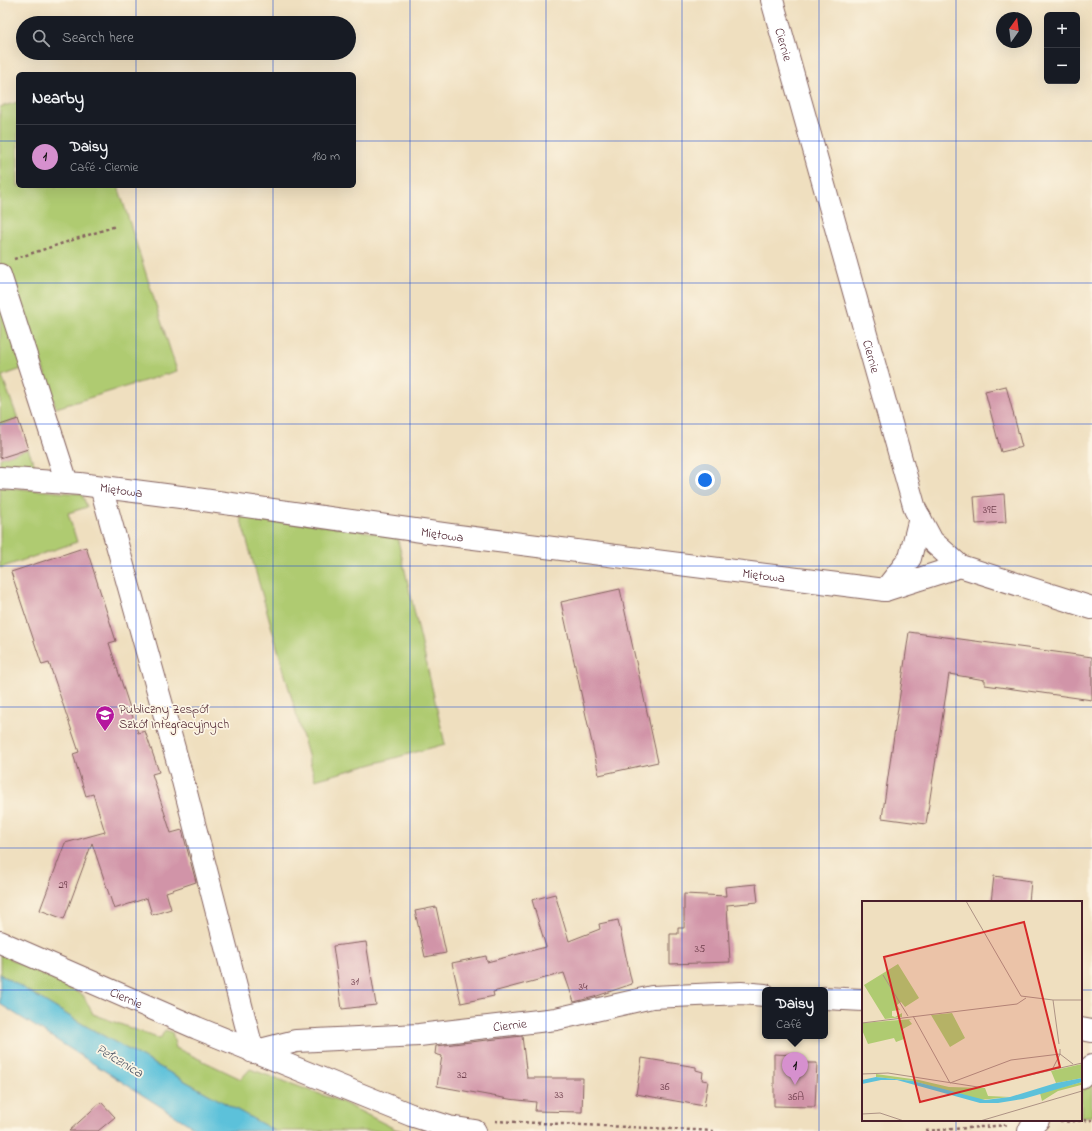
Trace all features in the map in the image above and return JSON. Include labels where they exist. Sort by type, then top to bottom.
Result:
[{"type":"street","name":"Ciernie","points":[[772,0],[913,502],[932,541],[960,566],[1092,608]]},
{"type":"street","points":[[4,268],[67,483]]},
{"type":"street","name":"Miętowa","points":[[0,478],[67,483],[196,499],[450,535],[885,590],[960,566]]},
{"type":"street","points":[[101,487],[182,777],[253,1052]]},
{"type":"street","points":[[885,590],[910,558],[920,518]]},
{"type":"street","name":"Ciernie","points":[[0,942],[107,990],[253,1052],[411,1115],[449,1127],[482,1126]]},
{"type":"street","name":"Ciernie","points":[[253,1052],[296,1041],[419,1034],[556,1019],[652,997],[741,993],[762,994]]},
{"type":"street","points":[[828,998],[862,1000]]},
{"type":"street","points":[[1082,1029],[1092,1031]]},
{"type":"street","points":[[1082,1076],[1092,1066]]},
{"type":"street","points":[[1029,1131],[1037,1121]]},
{"type":"path","points":[[4,268],[116,226]]},
{"type":"path","points":[[482,1126],[716,1131]]},
{"type":"green space","points":[[16,103],[16,188],[119,188],[177,371],[56,408],[41,362],[2,376],[18,419],[0,425],[0,107]]},
{"type":"green space","points":[[28,449],[35,466],[18,475],[0,473],[0,458]]},
{"type":"green space","points":[[0,487],[82,494],[87,507],[68,513],[77,542],[0,568]]},
{"type":"green space","points":[[239,513],[397,536],[445,744],[315,780]]},
{"type":"green space","points":[[0,954],[83,995],[93,1014],[160,1039],[165,1030],[172,1032],[176,1048],[241,1079],[250,1069],[342,1102],[395,1129],[403,1131],[275,1131],[84,1025],[0,974]]},
{"type":"green space","points":[[1092,1082],[1092,1116],[1082,1117],[1082,1091]]},
{"type":"water","name":"Pełcznica","points":[[0,974],[84,1025],[275,1131],[199,1131],[0,1004]]},
{"type":"building","points":[[1006,386],[1022,447],[1001,452],[985,391]]},
{"type":"building","points":[[18,419],[28,449],[0,458],[0,425]]},
{"type":"building","points":[[1004,494],[1006,522],[976,524],[974,497]]},
{"type":"building","name":"Publiczny Zespół Szkół Integracyjnych","points":[[86,547],[116,641],[109,643],[138,733],[145,731],[159,772],[152,774],[171,833],[182,830],[196,882],[166,892],[171,909],[152,915],[147,898],[114,909],[92,843],[64,919],[40,910],[65,843],[105,832],[93,794],[86,796],[73,754],[79,752],[49,663],[42,665],[11,572]]},
{"type":"building","points":[[620,589],[658,762],[599,775],[561,602]]},
{"type":"building","points":[[909,632],[1092,657],[1092,700],[985,685],[985,680],[949,674],[926,824],[882,818]]},
{"type":"building","points":[[994,876],[1031,881],[1029,901],[991,901]]},
{"type":"building","points":[[756,884],[758,902],[727,905],[730,962],[670,964],[670,934],[678,934],[678,928],[684,928],[684,894],[726,896],[725,887]]},
{"type":"building","points":[[555,894],[569,941],[600,929],[599,924],[618,920],[632,984],[574,1002],[564,973],[493,992],[494,996],[461,1003],[452,963],[486,956],[487,962],[546,947],[532,900]]},
{"type":"building","points":[[436,907],[446,953],[425,957],[415,911]]},
{"type":"building","points":[[366,942],[376,1005],[342,1009],[333,946]]},
{"type":"building","points":[[522,1036],[527,1078],[583,1078],[582,1112],[535,1111],[536,1102],[509,1099],[437,1086],[442,1056],[435,1054],[436,1046]]},
{"type":"building","points":[[774,1054],[795,1055],[795,1063],[817,1063],[815,1107],[774,1106]]},
{"type":"building","points":[[642,1058],[696,1067],[696,1070],[703,1072],[702,1080],[708,1081],[704,1106],[636,1094]]},
{"type":"building","points":[[101,1102],[115,1117],[98,1131],[69,1131]]},
{"type":"place","name":"Publiczny Zespół Szkół Integracyjnych","points":[[105,732]]},
{"type":"place","name":"Daisy","points":[[795,1085]]}]
